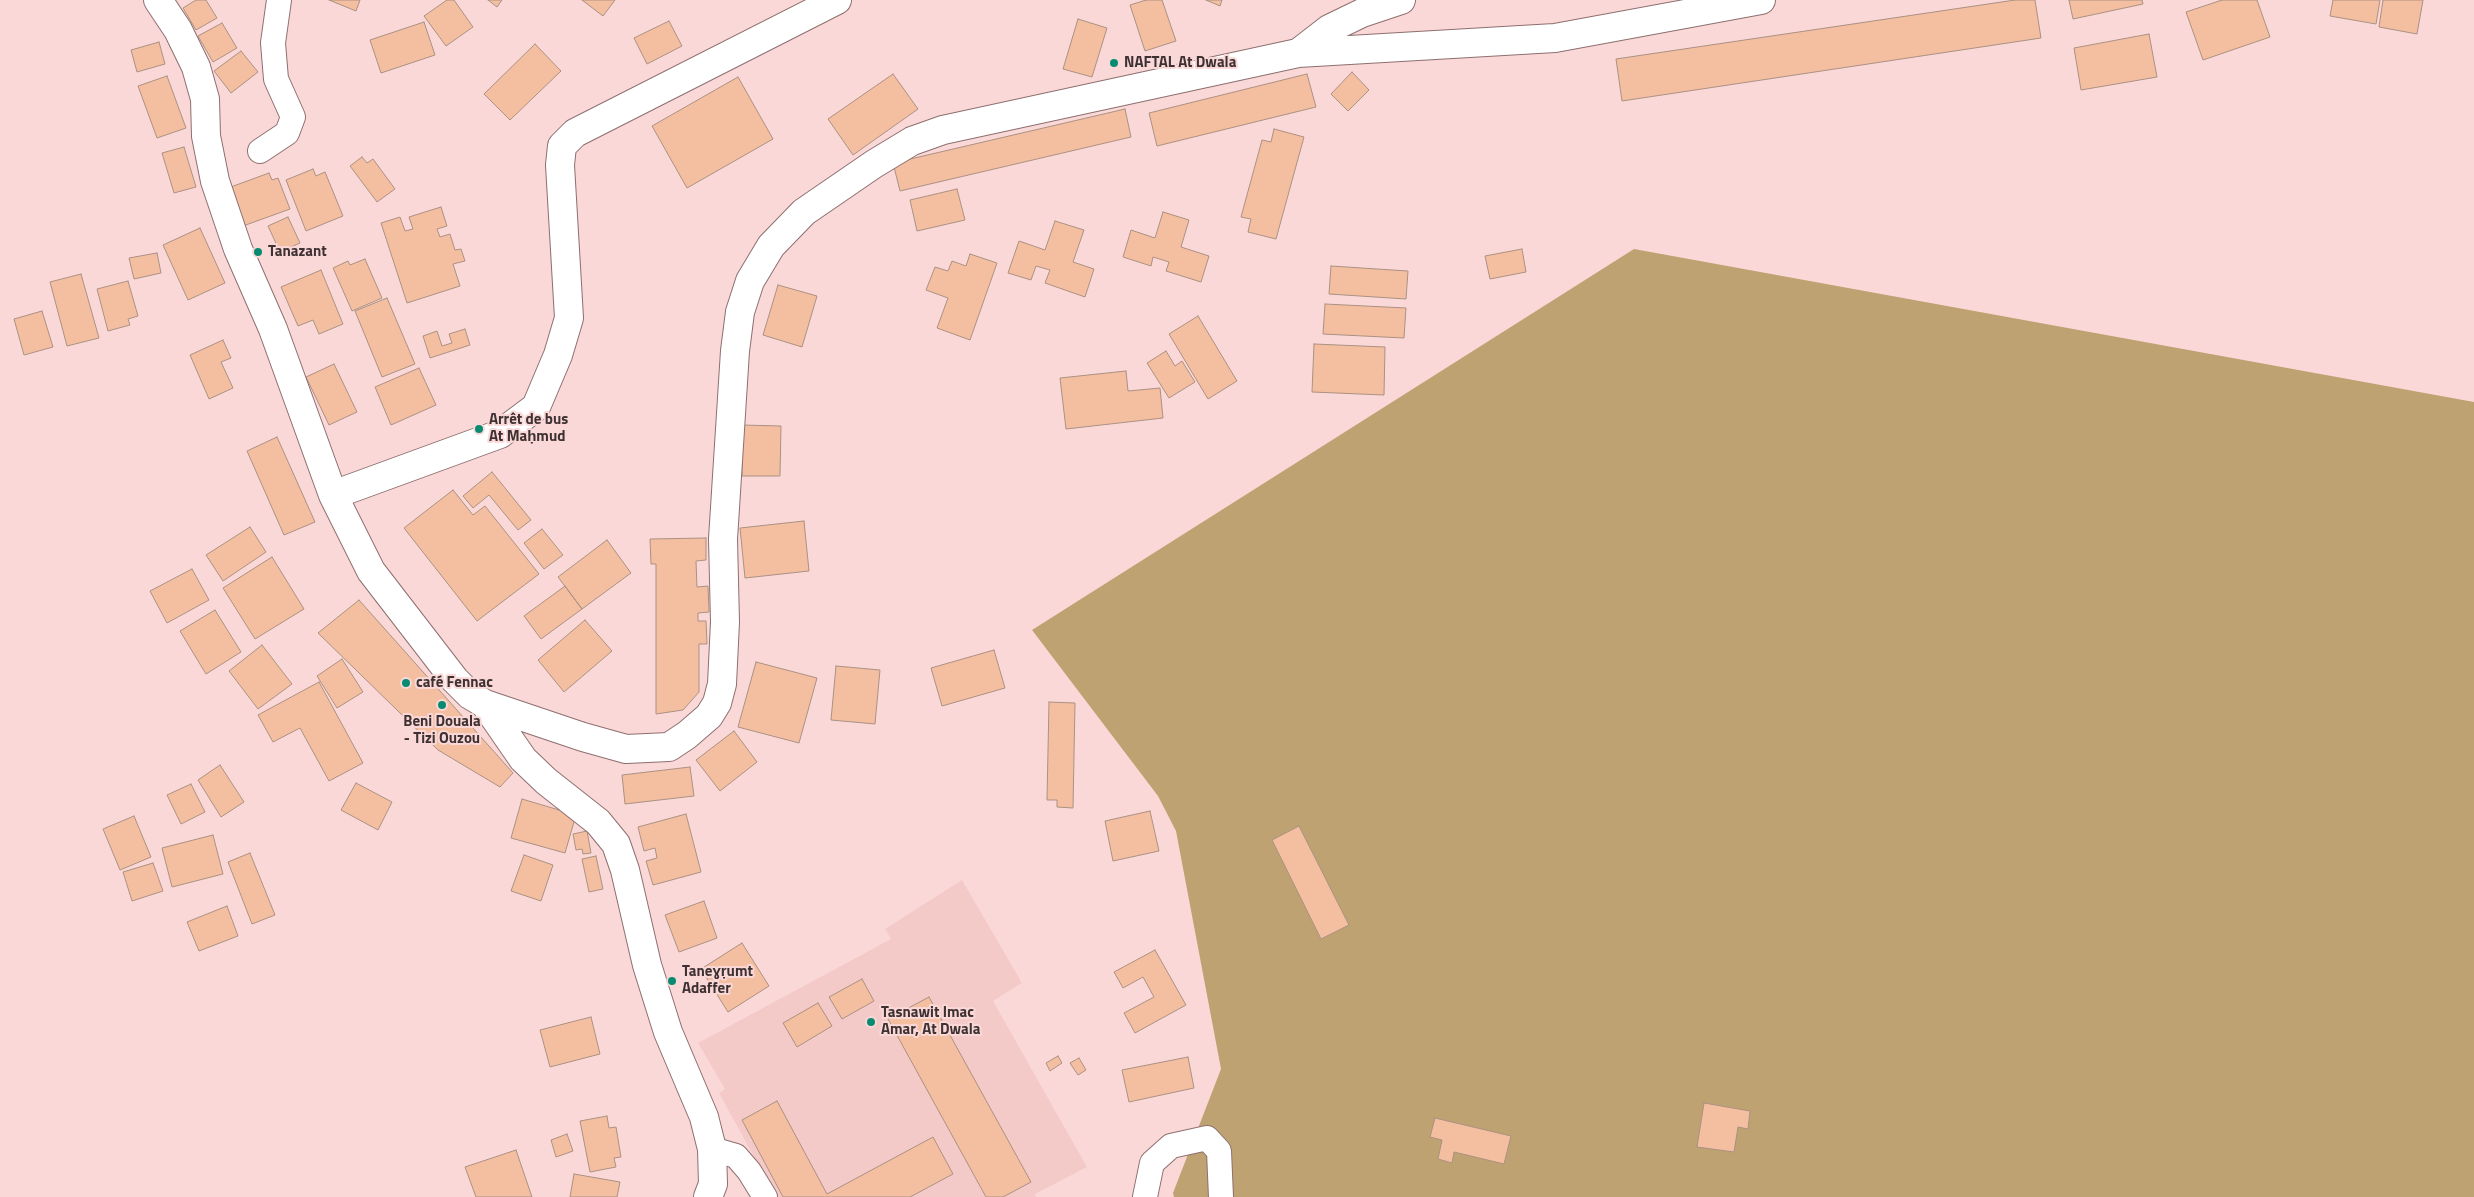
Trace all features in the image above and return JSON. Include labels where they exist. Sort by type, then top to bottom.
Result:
[{"type":"main road","points":[[158,0],[178,30],[196,67],[205,99],[206,136],[216,181],[238,248],[273,328],[333,495],[371,571],[455,680],[470,695],[485,704],[583,738],[626,750],[669,747],[687,735],[709,716],[717,703],[722,684],[725,622],[723,539],[740,312],[750,281],[771,246],[804,212],[874,164],[912,142],[943,130],[1298,53],[1555,38],[1761,0]]},
{"type":"main road","points":[[333,495],[500,434],[536,407],[558,355],[569,318],[560,165],[562,146],[575,133],[837,0]]},
{"type":"main road","points":[[1298,53],[1329,29],[1362,13],[1401,0]]},
{"type":"main road","points":[[485,704],[524,759],[546,781],[598,822],[616,844],[625,870],[647,965],[668,1032],[704,1118],[712,1149],[713,1184],[708,1197]]},
{"type":"street","points":[[260,151],[287,133],[293,117],[276,79],[273,43],[278,0]]},
{"type":"street","points":[[1146,1197],[1152,1164],[1171,1146],[1207,1138],[1218,1151],[1221,1197]]},
{"type":"street","points":[[712,1149],[736,1156],[748,1170],[765,1197]]},
{"type":"shaded area","points":[[1634,249],[2474,402],[2474,1197],[1174,1197],[1173,1193],[1221,1069],[1176,831],[1158,796],[1032,630]]},
{"type":"shaded area","name":"Tasnawit Imac Amar, At Dwala","points":[[962,880],[1022,983],[993,1001],[1087,1167],[1035,1194],[1036,1197],[776,1197],[719,1093],[725,1089],[698,1043],[891,939],[885,929]]},
{"type":"building","points":[[196,0],[206,0],[217,18],[196,30],[183,8]]},
{"type":"building","points":[[329,0],[360,0],[356,11]]},
{"type":"building","points":[[447,0],[454,0],[473,27],[446,46],[424,16]]},
{"type":"building","points":[[488,0],[502,0],[497,7]]},
{"type":"building","points":[[582,0],[615,0],[603,16]]},
{"type":"building","points":[[1146,0],[1162,0],[1176,41],[1145,51],[1130,5]]},
{"type":"building","points":[[1206,0],[1222,0],[1220,6]]},
{"type":"building","points":[[2015,0],[2035,0],[2041,38],[1622,101],[1616,59]]},
{"type":"building","points":[[2069,0],[2142,0],[2143,4],[2073,19]]},
{"type":"building","points":[[2222,0],[2257,0],[2270,37],[2203,60],[2186,12]]},
{"type":"building","points":[[2333,0],[2380,0],[2376,24],[2330,16]]},
{"type":"building","points":[[2383,0],[2423,0],[2417,34],[2379,27]]},
{"type":"building","points":[[1078,19],[1107,28],[1092,77],[1063,69]]},
{"type":"building","points":[[669,21],[682,46],[647,64],[634,38]]},
{"type":"building","points":[[424,22],[435,55],[381,73],[370,40]]},
{"type":"building","points":[[222,23],[237,48],[213,62],[198,36]]},
{"type":"building","points":[[2149,34],[2157,77],[2081,90],[2074,48]]},
{"type":"building","points":[[159,42],[165,64],[137,72],[131,50]]},
{"type":"building","points":[[535,44],[561,71],[510,120],[484,94]]},
{"type":"building","points":[[241,51],[258,72],[231,93],[214,71]]},
{"type":"building","points":[[1352,72],[1369,90],[1348,111],[1331,94]]},
{"type":"building","points":[[893,74],[918,109],[853,155],[828,119]]},
{"type":"building","points":[[1307,74],[1316,107],[1157,146],[1149,113]]},
{"type":"building","points":[[167,76],[186,128],[157,138],[138,86]]},
{"type":"building","points":[[738,77],[773,139],[687,188],[652,126]]},
{"type":"building","points":[[1125,109],[1131,137],[900,191],[893,163]]},
{"type":"building","points":[[1274,129],[1304,137],[1276,239],[1248,232],[1251,219],[1241,217],[1262,140],[1271,142]]},
{"type":"building","points":[[184,147],[196,187],[174,193],[162,153]]},
{"type":"building","points":[[362,157],[367,163],[373,159],[395,189],[377,202],[350,166]]},
{"type":"building","points":[[313,169],[316,176],[325,172],[343,216],[306,231],[286,180]]},
{"type":"building","points":[[269,173],[272,180],[278,178],[290,209],[243,226],[228,188]]},
{"type":"building","points":[[957,189],[965,220],[917,231],[910,200]]},
{"type":"building","points":[[441,207],[447,226],[437,229],[440,237],[450,234],[455,250],[461,249],[465,261],[453,264],[460,286],[407,303],[381,223],[400,217],[405,231],[413,229],[409,217]]},
{"type":"building","points":[[1163,212],[1189,220],[1181,247],[1209,256],[1201,282],[1166,271],[1169,262],[1153,257],[1151,266],[1123,257],[1131,230],[1155,238]]},
{"type":"building","points":[[288,217],[300,243],[280,252],[268,226]]},
{"type":"building","points":[[1055,221],[1084,230],[1073,262],[1094,269],[1085,297],[1045,283],[1050,270],[1036,266],[1031,280],[1008,273],[1019,241],[1045,250]]},
{"type":"building","points":[[200,228],[225,283],[188,300],[163,245]]},
{"type":"building","points":[[1522,249],[1526,272],[1490,279],[1485,256]]},
{"type":"building","points":[[157,253],[161,273],[134,279],[129,258]]},
{"type":"building","points":[[970,254],[997,263],[970,340],[937,328],[948,298],[926,290],[935,267],[948,271],[952,261],[966,266]]},
{"type":"building","points":[[365,259],[382,298],[352,311],[333,268],[348,261],[350,265]]},
{"type":"building","points":[[1331,266],[1408,271],[1406,299],[1329,294]]},
{"type":"building","points":[[321,270],[343,324],[319,334],[313,320],[298,326],[281,287]]},
{"type":"building","points":[[81,274],[99,338],[67,346],[50,282]]},
{"type":"building","points":[[128,281],[138,316],[128,319],[130,325],[108,331],[97,289]]},
{"type":"building","points":[[778,285],[817,296],[802,347],[763,335]]},
{"type":"building","points":[[387,298],[415,364],[382,377],[355,311]]},
{"type":"building","points":[[1325,304],[1406,308],[1404,338],[1323,334]]},
{"type":"building","points":[[42,311],[53,347],[24,355],[14,319]]},
{"type":"building","points":[[1198,316],[1237,381],[1208,399],[1169,334]]},
{"type":"building","points":[[465,329],[470,345],[430,358],[423,336],[437,331],[442,346],[452,343],[449,334]]},
{"type":"building","points":[[223,340],[231,358],[221,362],[233,388],[209,399],[190,355]]},
{"type":"building","points":[[1314,344],[1385,347],[1384,395],[1312,392]]},
{"type":"building","points":[[1166,351],[1175,366],[1182,361],[1195,382],[1169,398],[1147,363]]},
{"type":"building","points":[[334,364],[357,412],[329,425],[306,377]]},
{"type":"building","points":[[419,368],[436,405],[391,425],[375,387]]},
{"type":"building","points":[[1126,371],[1128,391],[1160,388],[1163,418],[1066,429],[1060,378]]},
{"type":"building","points":[[742,425],[781,426],[780,476],[742,476]]},
{"type":"building","points":[[277,437],[315,522],[284,535],[247,451]]},
{"type":"building","points":[[492,472],[531,520],[518,530],[489,495],[473,508],[463,496]]},
{"type":"building","points":[[453,490],[473,515],[485,506],[539,574],[477,621],[404,528]]},
{"type":"building","points":[[804,521],[809,571],[745,578],[740,528]]},
{"type":"building","points":[[250,527],[266,552],[223,581],[206,555]]},
{"type":"building","points":[[542,529],[563,555],[544,569],[524,543]]},
{"type":"building","points":[[706,538],[706,560],[696,561],[697,587],[708,586],[709,612],[698,613],[698,621],[706,621],[707,644],[699,644],[699,692],[683,710],[656,714],[656,564],[651,564],[650,539]]},
{"type":"building","points":[[607,540],[631,573],[582,609],[558,577]]},
{"type":"building","points":[[272,557],[304,609],[255,639],[223,588]]},
{"type":"building","points":[[192,569],[209,600],[167,623],[150,591]]},
{"type":"building","points":[[565,586],[582,609],[541,639],[524,616]]},
{"type":"building","points":[[359,600],[513,773],[500,787],[438,750],[318,633]]},
{"type":"building","points":[[215,610],[241,652],[206,674],[180,631]]},
{"type":"building","points":[[585,620],[612,651],[564,692],[538,660]]},
{"type":"building","points":[[262,645],[292,684],[258,709],[229,671]]},
{"type":"building","points":[[994,650],[1005,688],[942,706],[931,668]]},
{"type":"building","points":[[342,659],[363,692],[337,708],[317,676]]},
{"type":"building","points":[[756,662],[817,678],[799,743],[738,727]]},
{"type":"building","points":[[836,666],[880,670],[875,724],[831,720]]},
{"type":"building","points":[[319,682],[363,763],[329,781],[300,728],[273,742],[258,715]]},
{"type":"building","points":[[1049,702],[1075,703],[1073,808],[1057,807],[1057,800],[1047,800]]},
{"type":"building","points":[[734,731],[757,762],[720,791],[696,760]]},
{"type":"building","points":[[220,765],[244,802],[221,817],[198,780]]},
{"type":"building","points":[[690,767],[694,796],[625,804],[622,775]]},
{"type":"building","points":[[356,783],[392,802],[378,830],[341,810]]},
{"type":"building","points":[[191,784],[205,812],[181,824],[167,795]]},
{"type":"building","points":[[522,799],[576,815],[565,853],[511,838]]},
{"type":"building","points":[[1150,811],[1159,851],[1113,861],[1105,821]]},
{"type":"building","points":[[686,814],[701,872],[653,885],[646,861],[657,858],[655,848],[644,851],[638,827]]},
{"type":"building","points":[[134,816],[151,857],[120,870],[103,829]]},
{"type":"building","points":[[1299,826],[1349,925],[1321,939],[1272,840]]},
{"type":"building","points":[[587,831],[591,853],[583,854],[582,849],[576,850],[573,834]]},
{"type":"building","points":[[213,835],[223,874],[172,887],[162,848]]},
{"type":"building","points":[[250,853],[275,915],[252,924],[228,862]]},
{"type":"building","points":[[524,855],[553,865],[541,901],[511,891]]},
{"type":"building","points":[[596,856],[603,889],[589,892],[582,859]]},
{"type":"building","points":[[153,863],[163,891],[132,901],[123,872]]},
{"type":"building","points":[[704,901],[717,938],[679,952],[665,915]]},
{"type":"building","points":[[227,906],[238,936],[199,951],[187,922]]},
{"type":"building","points":[[742,943],[769,986],[728,1012],[701,969]]},
{"type":"building","points":[[1155,950],[1186,1005],[1135,1033],[1124,1013],[1154,997],[1143,977],[1123,988],[1114,972]]},
{"type":"building","points":[[862,979],[874,1001],[842,1019],[829,997]]},
{"type":"building","points":[[929,997],[1031,1182],[1003,1197],[986,1197],[888,1019]]},
{"type":"building","points":[[818,1003],[832,1026],[797,1047],[783,1023]]},
{"type":"building","points":[[591,1017],[600,1054],[550,1067],[540,1030]]},
{"type":"building","points":[[1058,1056],[1062,1063],[1050,1071],[1046,1063]]},
{"type":"building","points":[[1188,1057],[1194,1088],[1129,1102],[1122,1070]]},
{"type":"building","points":[[1079,1058],[1086,1070],[1078,1075],[1070,1063]]},
{"type":"building","points":[[777,1101],[827,1194],[933,1137],[953,1174],[910,1197],[783,1197],[742,1120]]},
{"type":"building","points":[[1704,1103],[1750,1111],[1748,1129],[1738,1127],[1734,1152],[1697,1147]]},
{"type":"building","points":[[607,1116],[609,1128],[616,1127],[621,1157],[614,1158],[616,1167],[590,1172],[580,1121]]},
{"type":"building","points":[[1435,1118],[1511,1136],[1504,1164],[1454,1152],[1452,1163],[1438,1159],[1442,1140],[1430,1137]]},
{"type":"building","points":[[567,1134],[573,1151],[556,1157],[551,1140]]},
{"type":"building","points":[[516,1150],[532,1197],[476,1197],[465,1167]]},
{"type":"building","points":[[574,1174],[620,1182],[617,1197],[570,1197]]},
{"type":"place","name":"NAFTAL At Dwala","points":[[1114,63]]},
{"type":"place","name":"Tanazant","points":[[258,252]]},
{"type":"place","name":"Arrêt de bus At Maḥmud","points":[[479,429]]},
{"type":"place","name":"café Fennac","points":[[406,683]]},
{"type":"place","name":"Beni Douala - Tizi Ouzou","points":[[442,705]]},
{"type":"place","name":"Taneɣṛumt Adaffer","points":[[672,981]]},
{"type":"place","name":"Tasnawit Imac Amar, At Dwala","points":[[871,1022]]}]
